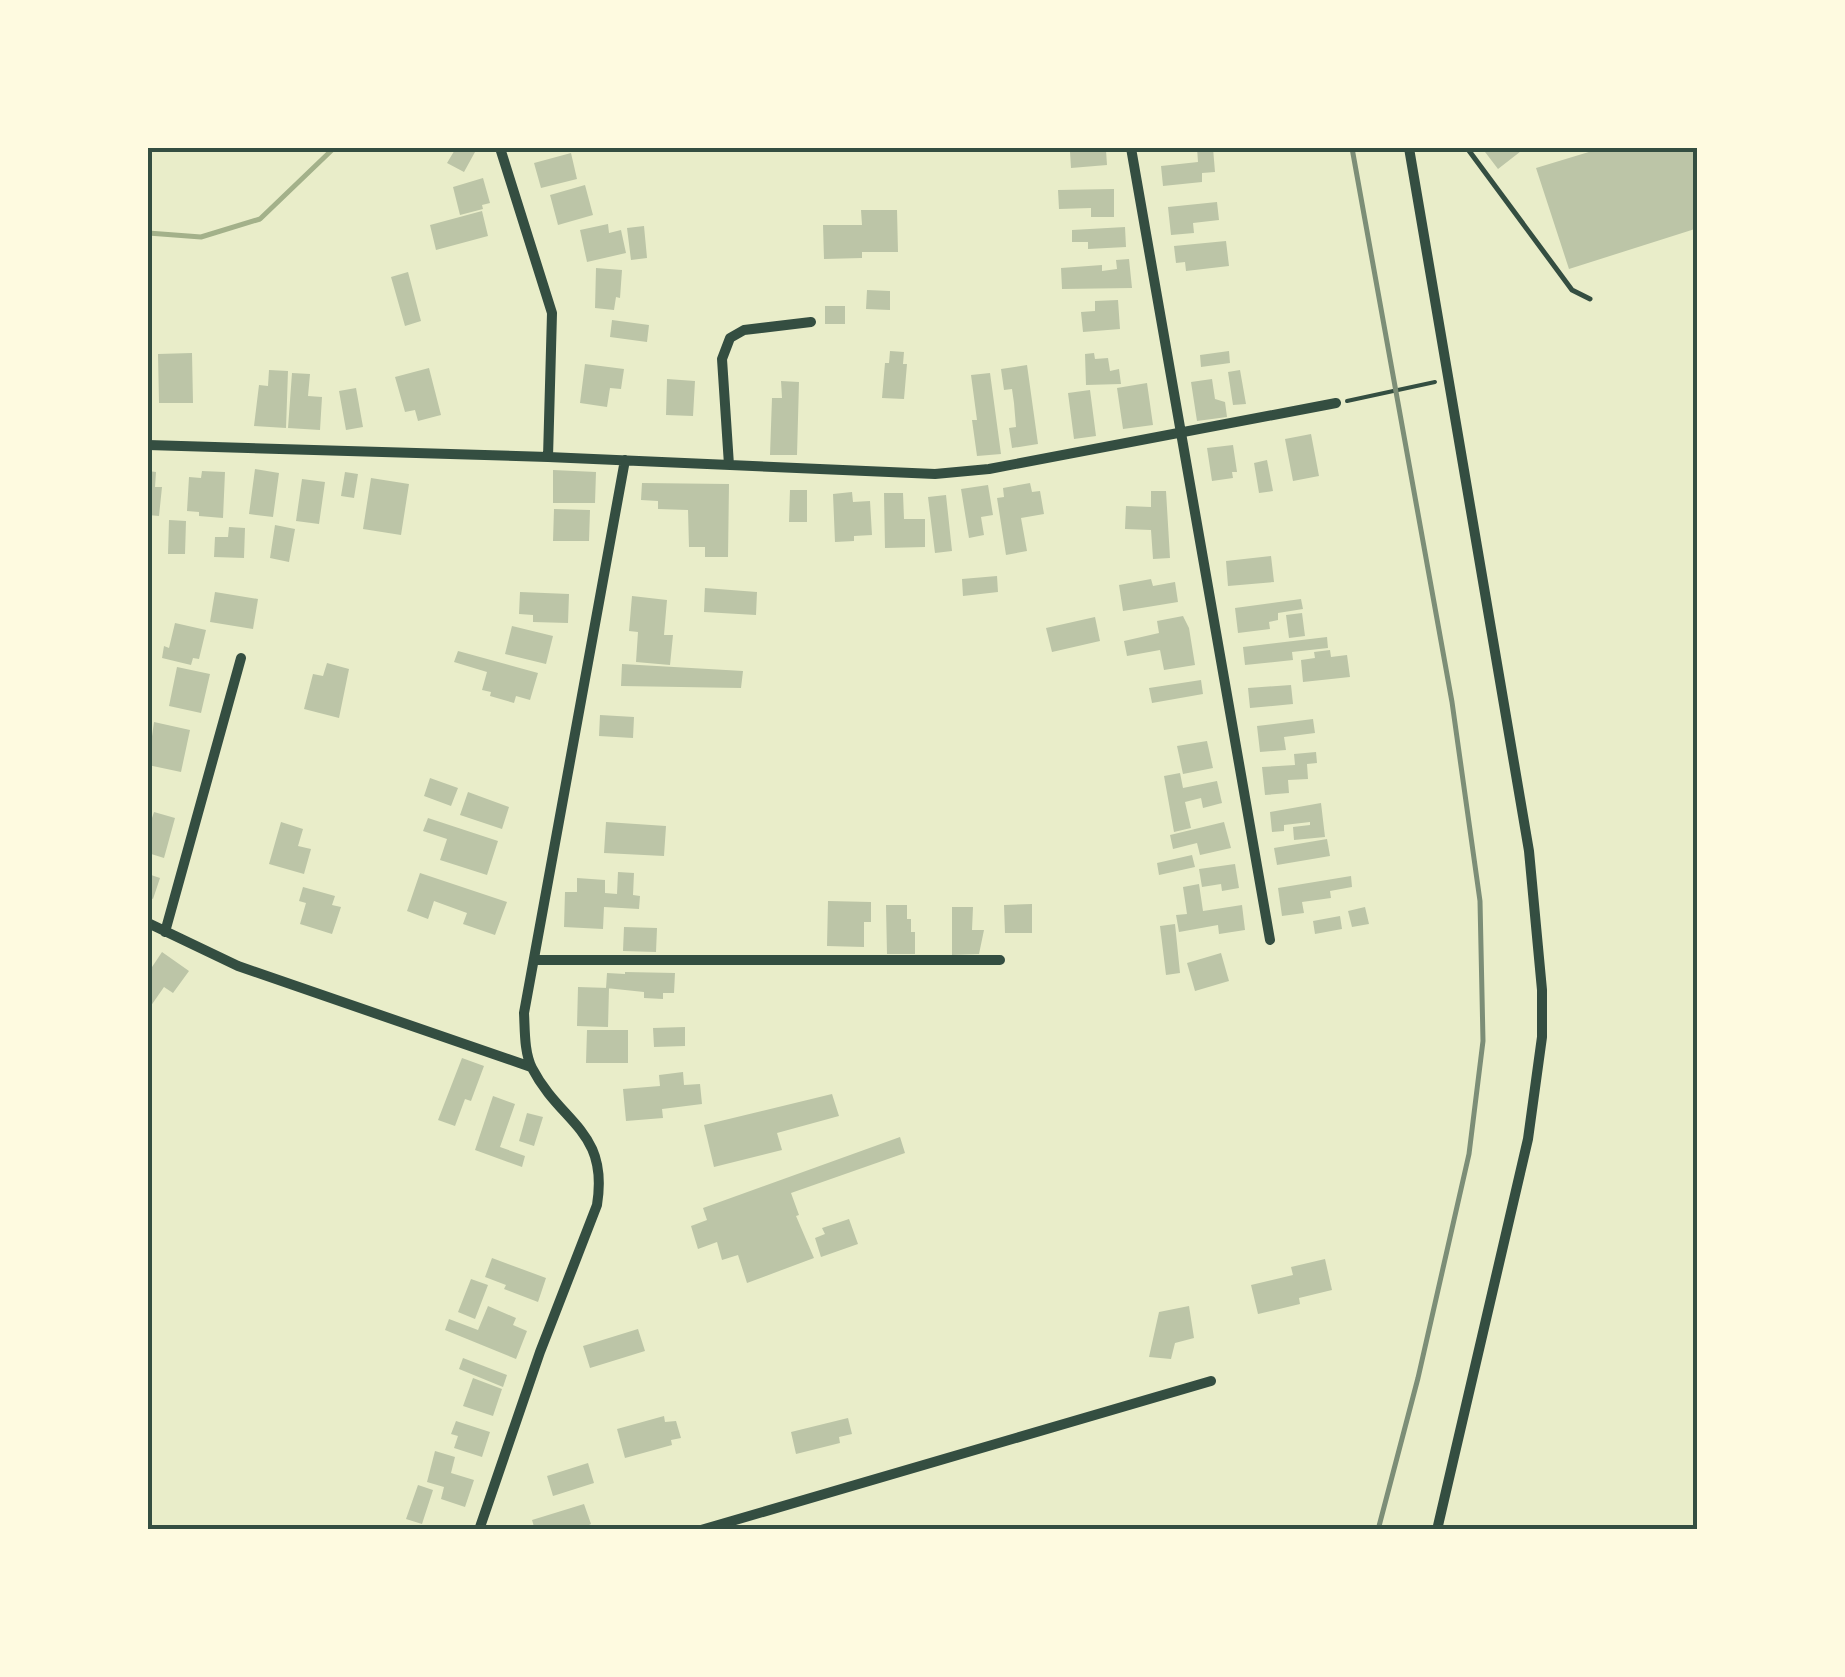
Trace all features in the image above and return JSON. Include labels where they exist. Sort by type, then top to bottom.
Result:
[{"type":"street","points":[[500,148],[552,313],[548,456]]},
{"type":"street","points":[[1130,148],[1270,940]]},
{"type":"street","points":[[1409,148],[1529,850],[1542,990],[1542,1037],[1528,1139],[1437,1530]]},
{"type":"street","points":[[729,465],[722,358],[730,338],[744,330],[811,322]]},
{"type":"street","points":[[148,445],[548,456],[935,474],[990,469],[1336,404]]},
{"type":"street","points":[[480,1530],[540,1352],[597,1206],[600,1188],[600,1172],[589,1142],[532,1067],[524,1013],[626,460]]},
{"type":"street","points":[[165,932],[241,658]]},
{"type":"street","points":[[148,922],[238,966],[532,1067]]},
{"type":"street","points":[[534,960],[1000,960]]},
{"type":"street","points":[[700,1530],[1210,1381]]},
{"type":"lane","points":[[1467,148],[1572,290],[1590,299]]},
{"type":"path","points":[[1336,404],[1450,379]]},
{"type":"building","points":[[456,148],[475,152],[464,172],[447,163]]},
{"type":"building","points":[[1197,148],[1213,148],[1215,172],[1202,173],[1202,182],[1163,186],[1161,166],[1198,162]]},
{"type":"building","points":[[1482,148],[1525,148],[1498,169]]},
{"type":"building","points":[[1602,148],[1698,148],[1698,228],[1569,269],[1536,168]]},
{"type":"building","points":[[1106,150],[1107,165],[1071,168],[1070,152]]},
{"type":"building","points":[[571,153],[577,179],[541,188],[534,163]]},
{"type":"building","points":[[483,178],[490,203],[460,215],[453,187]]},
{"type":"building","points":[[585,185],[593,215],[558,225],[550,195]]},
{"type":"building","points":[[1114,189],[1114,217],[1091,217],[1091,208],[1059,209],[1058,190]]},
{"type":"building","points":[[1217,202],[1219,220],[1193,223],[1194,233],[1171,235],[1168,207]]},
{"type":"building","points":[[861,210],[897,210],[898,252],[862,252],[862,258],[824,259],[823,225],[862,225]]},
{"type":"building","points":[[482,211],[488,236],[436,250],[430,225]]},
{"type":"building","points":[[608,224],[609,233],[621,230],[626,253],[587,262],[580,230]]},
{"type":"building","points":[[644,226],[647,258],[631,260],[627,228]]},
{"type":"building","points":[[1125,227],[1126,247],[1088,249],[1088,242],[1072,242],[1072,230]]},
{"type":"building","points":[[1226,241],[1229,266],[1186,271],[1185,262],[1176,263],[1174,246]]},
{"type":"building","points":[[1129,259],[1132,288],[1062,289],[1061,268],[1102,265],[1102,271],[1117,269],[1116,260]]},
{"type":"building","points":[[596,268],[622,270],[620,298],[616,297],[614,310],[595,308]]},
{"type":"building","points":[[408,272],[421,321],[405,326],[391,277]]},
{"type":"building","points":[[867,290],[890,291],[890,310],[866,309]]},
{"type":"building","points":[[1118,300],[1120,329],[1083,332],[1081,312],[1095,311],[1095,301]]},
{"type":"building","points":[[825,306],[845,306],[845,324],[825,324]]},
{"type":"building","points":[[612,320],[649,325],[647,342],[610,337]]},
{"type":"building","points":[[890,351],[904,352],[904,399],[882,398]]},
{"type":"building","points":[[1229,351],[1230,363],[1201,367],[1200,355]]},
{"type":"building","points":[[192,353],[193,403],[159,403],[158,354]]},
{"type":"building","points":[[1094,353],[1095,359],[1108,358],[1110,371],[1119,369],[1121,384],[1086,385],[1085,354]]},
{"type":"building","points":[[585,364],[624,369],[621,389],[610,388],[607,407],[580,403]]},
{"type":"building","points":[[1027,365],[1038,444],[1012,448],[1009,428],[1016,427],[1014,403],[1012,389],[1004,390],[1001,369]]},
{"type":"building","points":[[429,368],[441,415],[418,421],[415,410],[405,412],[395,377]]},
{"type":"building","points":[[269,370],[288,371],[286,428],[254,426],[259,385],[268,386]]},
{"type":"building","points":[[1240,370],[1246,404],[1233,405],[1228,372]]},
{"type":"building","points":[[292,373],[310,374],[308,396],[322,397],[320,430],[288,428]]},
{"type":"building","points":[[990,373],[1001,454],[977,456],[971,375]]},
{"type":"building","points":[[667,379],[695,381],[693,416],[666,415]]},
{"type":"building","points":[[1212,379],[1215,399],[1225,402],[1227,417],[1197,421],[1191,382]]},
{"type":"building","points":[[781,381],[799,382],[797,455],[770,455],[772,398],[782,398]]},
{"type":"building","points":[[1147,383],[1153,425],[1123,429],[1117,388]]},
{"type":"building","points":[[356,388],[363,427],[346,430],[339,391]]},
{"type":"building","points":[[1090,390],[1096,436],[1074,439],[1068,393]]},
{"type":"building","points":[[1311,434],[1319,476],[1293,481],[1285,439]]},
{"type":"building","points":[[1233,445],[1237,472],[1232,472],[1233,478],[1212,481],[1207,448]]},
{"type":"building","points":[[1267,460],[1273,491],[1259,493],[1254,463]]},
{"type":"building","points":[[255,469],[279,473],[273,517],[249,514]]},
{"type":"building","points":[[553,470],[596,472],[595,503],[553,503]]},
{"type":"building","points":[[148,471],[156,472],[155,487],[162,487],[159,516],[148,515]]},
{"type":"building","points":[[202,471],[225,472],[223,518],[187,511],[189,477],[201,478]]},
{"type":"building","points":[[345,472],[358,474],[354,498],[341,496]]},
{"type":"building","points":[[371,478],[409,484],[401,535],[363,529]]},
{"type":"building","points":[[302,479],[325,482],[319,524],[296,521]]},
{"type":"building","points":[[642,483],[729,484],[728,557],[705,557],[705,547],[689,547],[688,510],[658,509],[658,501],[641,500]]},
{"type":"building","points":[[1030,483],[1032,492],[1040,491],[1044,514],[1021,518],[1027,551],[1006,555],[997,498],[1004,497],[1003,488]]},
{"type":"building","points":[[988,485],[993,515],[981,517],[984,535],[969,538],[961,489]]},
{"type":"building","points":[[790,490],[807,490],[807,522],[789,522]]},
{"type":"building","points":[[1151,491],[1166,491],[1170,558],[1153,559],[1151,530],[1125,529],[1126,506],[1151,507]]},
{"type":"building","points":[[852,492],[853,502],[870,501],[872,535],[835,542],[833,494]]},
{"type":"building","points":[[884,493],[903,493],[904,519],[925,519],[925,547],[885,548]]},
{"type":"building","points":[[946,495],[952,551],[935,553],[928,497]]},
{"type":"building","points":[[554,509],[590,510],[589,541],[553,541]]},
{"type":"building","points":[[169,520],[186,521],[185,554],[168,554]]},
{"type":"building","points":[[275,525],[295,529],[289,562],[270,558]]},
{"type":"building","points":[[229,527],[245,528],[244,558],[214,557],[215,537],[228,537]]},
{"type":"building","points":[[1271,556],[1274,582],[1228,586],[1226,561]]},
{"type":"building","points":[[997,576],[998,592],[963,596],[962,579]]},
{"type":"building","points":[[1151,579],[1153,586],[1175,582],[1178,602],[1123,611],[1119,585]]},
{"type":"building","points":[[705,588],[757,592],[756,615],[704,612]]},
{"type":"building","points":[[215,592],[258,599],[253,629],[210,622]]},
{"type":"building","points":[[520,592],[569,594],[568,623],[533,622],[533,615],[519,614]]},
{"type":"building","points":[[632,596],[667,600],[664,635],[673,635],[670,665],[636,662],[638,632],[629,631]]},
{"type":"building","points":[[1301,599],[1303,609],[1278,613],[1278,620],[1269,622],[1270,629],[1238,633],[1235,608]]},
{"type":"building","points":[[1302,613],[1305,636],[1289,638],[1286,615]]},
{"type":"building","points":[[1183,616],[1195,665],[1164,670],[1160,650],[1127,656],[1124,641],[1159,633],[1157,621]]},
{"type":"building","points":[[1095,617],[1100,641],[1052,652],[1046,628]]},
{"type":"building","points":[[175,623],[206,630],[199,659],[193,658],[191,665],[162,658],[164,646],[169,648]]},
{"type":"building","points":[[512,626],[553,636],[546,664],[505,654]]},
{"type":"building","points":[[1327,637],[1328,648],[1292,652],[1293,660],[1245,665],[1243,647]]},
{"type":"building","points":[[1330,650],[1331,657],[1347,655],[1350,677],[1303,682],[1301,660],[1315,658],[1314,652]]},
{"type":"building","points":[[458,651],[538,673],[530,700],[516,696],[514,703],[490,696],[491,692],[482,690],[487,672],[454,662]]},
{"type":"building","points":[[327,663],[349,669],[339,718],[304,709],[313,674],[323,676]]},
{"type":"building","points":[[622,664],[743,671],[741,688],[621,686]]},
{"type":"building","points":[[177,667],[210,674],[201,713],[169,706]]},
{"type":"building","points":[[1201,680],[1203,694],[1152,703],[1149,688]]},
{"type":"building","points":[[1291,685],[1293,704],[1250,708],[1248,688]]},
{"type":"building","points":[[600,715],[634,717],[633,738],[599,736]]},
{"type":"building","points":[[1313,719],[1315,733],[1284,737],[1286,750],[1260,752],[1257,726]]},
{"type":"building","points":[[154,722],[190,730],[181,772],[148,765]]},
{"type":"building","points":[[1207,741],[1213,768],[1183,774],[1177,746]]},
{"type":"building","points":[[1316,752],[1317,763],[1307,764],[1308,779],[1288,780],[1289,793],[1265,795],[1262,767],[1295,765],[1294,754]]},
{"type":"building","points":[[1180,773],[1183,788],[1217,781],[1222,803],[1203,808],[1201,798],[1185,802],[1191,828],[1174,832],[1164,776]]},
{"type":"building","points":[[430,778],[458,788],[451,806],[424,796]]},
{"type":"building","points":[[468,792],[509,807],[502,829],[460,815]]},
{"type":"building","points":[[1321,803],[1325,837],[1294,840],[1293,827],[1310,822],[1284,825],[1284,831],[1272,832],[1270,812]]},
{"type":"building","points":[[154,812],[175,818],[164,858],[148,853],[148,819],[151,821]]},
{"type":"building","points":[[428,818],[498,841],[487,875],[440,860],[447,839],[423,831]]},
{"type":"building","points":[[281,822],[303,829],[298,846],[311,849],[304,874],[269,864]]},
{"type":"building","points":[[606,822],[666,826],[664,856],[604,853]]},
{"type":"building","points":[[1224,822],[1231,848],[1200,855],[1197,843],[1173,849],[1170,835]]},
{"type":"building","points":[[1327,839],[1330,856],[1277,865],[1274,848]]},
{"type":"building","points":[[1192,855],[1195,867],[1159,875],[1157,863]]},
{"type":"building","points":[[1235,864],[1239,888],[1222,891],[1221,884],[1202,887],[1199,869]]},
{"type":"building","points":[[618,872],[634,873],[633,895],[640,896],[639,909],[604,907],[603,929],[564,927],[565,892],[577,892],[577,878],[605,880],[605,893],[617,894]]},
{"type":"building","points":[[420,873],[507,902],[495,935],[463,924],[467,913],[434,901],[428,919],[407,911]]},
{"type":"building","points":[[148,874],[160,878],[153,899],[148,897]]},
{"type":"building","points":[[1351,876],[1352,887],[1330,891],[1331,898],[1302,902],[1304,913],[1282,916],[1278,888]]},
{"type":"building","points":[[1199,884],[1203,911],[1242,905],[1245,930],[1219,934],[1218,925],[1179,932],[1176,915],[1187,914],[1183,887]]},
{"type":"building","points":[[303,887],[335,896],[332,905],[341,907],[332,934],[300,924],[306,903],[299,901]]},
{"type":"building","points":[[828,901],[871,902],[871,922],[864,922],[864,947],[827,946]]},
{"type":"building","points":[[1032,904],[1032,933],[1005,933],[1004,905]]},
{"type":"building","points":[[886,905],[907,905],[907,919],[911,919],[911,932],[915,932],[915,954],[887,954]]},
{"type":"building","points":[[952,907],[973,907],[972,930],[984,930],[979,954],[952,955]]},
{"type":"building","points":[[1365,907],[1369,924],[1352,927],[1348,911]]},
{"type":"building","points":[[1340,916],[1342,929],[1315,934],[1313,921]]},
{"type":"building","points":[[1175,924],[1180,973],[1166,975],[1160,926]]},
{"type":"building","points":[[624,927],[657,928],[656,952],[623,951]]},
{"type":"building","points":[[162,952],[189,971],[173,993],[164,987],[148,1010],[148,973]]},
{"type":"building","points":[[1221,953],[1229,981],[1195,991],[1187,963]]},
{"type":"building","points":[[607,973],[675,973],[674,993],[663,993],[663,999],[644,998],[644,992],[606,988]]},
{"type":"building","points":[[578,987],[609,988],[608,1027],[577,1026]]},
{"type":"building","points":[[685,1027],[685,1046],[654,1047],[653,1028]]},
{"type":"building","points":[[587,1030],[628,1030],[628,1063],[586,1063]]},
{"type":"building","points":[[462,1058],[484,1066],[471,1101],[465,1099],[455,1126],[438,1120]]},
{"type":"building","points":[[683,1072],[684,1085],[700,1084],[702,1104],[662,1109],[663,1118],[626,1121],[623,1089],[660,1086],[659,1075]]},
{"type":"building","points":[[832,1094],[839,1116],[777,1133],[782,1150],[714,1167],[704,1125]]},
{"type":"building","points":[[493,1096],[515,1104],[500,1147],[525,1156],[522,1167],[475,1150]]},
{"type":"building","points":[[527,1113],[543,1117],[534,1146],[519,1141]]},
{"type":"building","points":[[900,1137],[905,1153],[791,1193],[814,1258],[747,1283],[738,1255],[722,1260],[717,1242],[698,1249],[691,1226],[707,1220],[703,1208]]},
{"type":"building","points":[[849,1219],[858,1244],[821,1257],[815,1238],[825,1234],[822,1228]]},
{"type":"building","points":[[492,1258],[546,1278],[538,1302],[485,1277]]},
{"type":"building","points":[[1325,1259],[1332,1290],[1299,1298],[1300,1304],[1258,1314],[1251,1285],[1293,1275],[1291,1267]]},
{"type":"building","points":[[471,1279],[488,1285],[475,1319],[458,1312]]},
{"type":"building","points":[[488,1306],[516,1318],[513,1325],[527,1331],[516,1359],[445,1330],[449,1319],[478,1330]]},
{"type":"building","points":[[1189,1306],[1194,1338],[1175,1343],[1171,1359],[1149,1357],[1159,1312]]},
{"type":"building","points":[[638,1329],[645,1351],[590,1368],[583,1346]]},
{"type":"building","points":[[463,1358],[507,1375],[503,1387],[459,1369]]},
{"type":"building","points":[[473,1378],[502,1389],[493,1416],[463,1406]]},
{"type":"building","points":[[664,1416],[665,1422],[676,1421],[681,1438],[671,1440],[672,1445],[625,1458],[617,1429]]},
{"type":"building","points":[[848,1418],[852,1434],[839,1437],[840,1443],[796,1454],[791,1432]]},
{"type":"building","points":[[456,1421],[490,1432],[482,1457],[454,1448],[458,1436],[451,1434]]},
{"type":"building","points":[[435,1451],[455,1457],[451,1473],[474,1480],[465,1507],[441,1499],[444,1487],[427,1482]]},
{"type":"building","points":[[588,1463],[594,1483],[553,1496],[547,1476]]},
{"type":"building","points":[[418,1485],[433,1490],[422,1524],[406,1519]]},
{"type":"building","points":[[584,1504],[591,1524],[579,1530],[535,1530],[532,1520]]},
{"type":"waterway","points":[[148,233],[201,237],[260,219],[334,148]]},
{"type":"railway","points":[[1352,148],[1452,702],[1480,901],[1483,1041],[1469,1154],[1418,1378],[1378,1530]]}]
